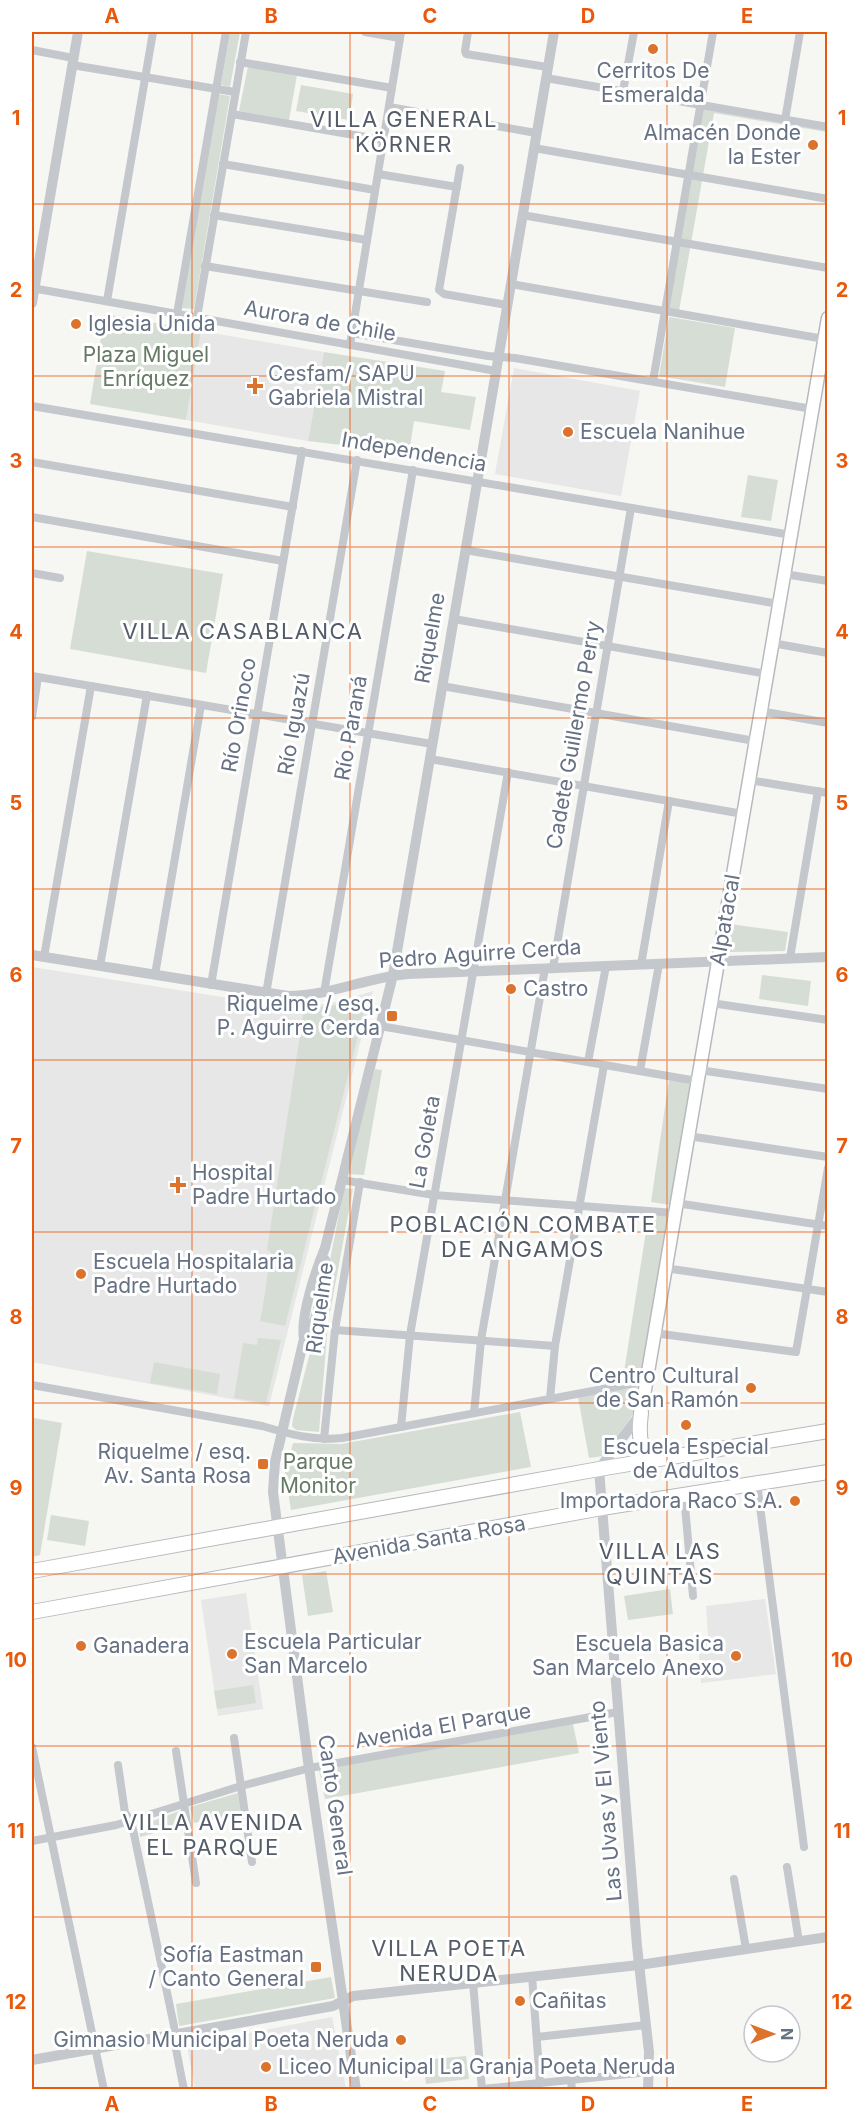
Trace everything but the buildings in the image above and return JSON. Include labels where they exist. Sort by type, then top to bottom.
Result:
[{"type":"main road","name":"Alpatacal","points":[[641,1413],[812,409],[822,383],[824,339],[828,318]]},
{"type":"main road","points":[[641,1413],[641,1445],[650,1460]]},
{"type":"main road","name":"Avenida Santa Rosa","points":[[32,1571],[650,1460],[828,1431]]},
{"type":"main road","name":"Avenida Santa Rosa","points":[[32,1612],[602,1508],[828,1472]]},
{"type":"street","points":[[32,303],[78,32]]},
{"type":"street","points":[[107,301],[153,32]]},
{"type":"street","points":[[177,314],[226,32]]},
{"type":"street","points":[[197,317],[246,32]]},
{"type":"street","points":[[350,345],[401,35],[365,32]]},
{"type":"street","points":[[468,32],[465,53],[623,91],[828,127]]},
{"type":"street","name":"Riquelme","points":[[278,1526],[273,1475],[304,1339],[304,1320],[325,1248],[393,975],[554,32]]},
{"type":"street","points":[[623,91],[634,32]]},
{"type":"street","points":[[653,381],[713,32]]},
{"type":"street","points":[[785,120],[800,32]]},
{"type":"street","points":[[32,50],[145,77],[235,92]]},
{"type":"street","points":[[240,62],[392,88]]},
{"type":"street","points":[[389,107],[536,133]]},
{"type":"street","points":[[232,114],[383,140]]},
{"type":"street","points":[[534,148],[828,199]]},
{"type":"street","points":[[223,164],[375,190]]},
{"type":"street","points":[[460,168],[440,292],[507,305]]},
{"type":"street","points":[[378,174],[457,187]]},
{"type":"street","points":[[214,215],[367,240]]},
{"type":"street","points":[[522,215],[828,268]]},
{"type":"street","points":[[206,266],[428,302]]},
{"type":"street","points":[[511,284],[824,339]]},
{"type":"street","name":"Aurora de Chile","points":[[33,288],[496,371]]},
{"type":"street","name":"Aurora de Chile","points":[[352,333],[812,409]]},
{"type":"street","name":"Independencia","points":[[32,406],[790,535]]},
{"type":"street","name":"Río Orinoco","points":[[211,985],[302,451]]},
{"type":"street","name":"Río Iguazú","points":[[266,994],[357,460]]},
{"type":"street","points":[[32,462],[292,507]]},
{"type":"street","name":"Río Paraná","points":[[324,993],[413,470]]},
{"type":"street","name":"Cadete Guillermo Perry","points":[[474,1413],[481,1340],[505,1201],[531,1052],[584,786],[631,508]]},
{"type":"street","points":[[32,517],[283,561]]},
{"type":"street","points":[[465,550],[779,604]]},
{"type":"street","points":[[32,573],[60,578]]},
{"type":"street","points":[[784,574],[828,581]]},
{"type":"street","points":[[454,619],[767,674]]},
{"type":"street","points":[[772,643],[828,653]]},
{"type":"street","points":[[32,717],[35,676],[432,744]]},
{"type":"street","points":[[44,957],[91,686]]},
{"type":"street","points":[[442,686],[755,741]]},
{"type":"street","points":[[100,966],[147,695]]},
{"type":"street","points":[[155,975],[201,705]]},
{"type":"street","points":[[760,711],[828,723]]},
{"type":"street","points":[[430,759],[743,814]]},
{"type":"street","name":"La Goleta","points":[[401,1427],[410,1335],[508,772]]},
{"type":"street","points":[[749,780],[823,792],[790,958]]},
{"type":"street","points":[[641,964],[669,801]]},
{"type":"street","name":"Pedro Aguirre Cerda","points":[[32,955],[266,994],[299,996],[324,993],[393,975],[828,957]]},
{"type":"street","points":[[640,1071],[659,964]]},
{"type":"street","points":[[588,1062],[606,966]]},
{"type":"street","points":[[711,1003],[828,1020]]},
{"type":"street","points":[[380,1026],[640,1071],[828,1089]]},
{"type":"street","points":[[550,1399],[555,1346],[604,1065]]},
{"type":"street","points":[[688,1136],[828,1156]]},
{"type":"street","points":[[654,1333],[796,1352],[807,1289],[823,1225],[828,1168]]},
{"type":"street","points":[[342,1180],[434,1195],[579,1206],[676,1208],[823,1225]]},
{"type":"street","name":"Riquelme","points":[[324,1439],[335,1330],[360,1182]]},
{"type":"street","points":[[665,1268],[828,1292]]},
{"type":"street","points":[[335,1330],[555,1346]]},
{"type":"street","points":[[32,1386],[262,1426],[294,1436],[324,1439],[342,1438],[646,1381]]},
{"type":"street","name":"Alpatacal","points":[[599,1469],[641,1413]]},
{"type":"street","points":[[599,1469],[602,1508]]},
{"type":"street","points":[[757,1483],[804,1847]]},
{"type":"street","points":[[684,1494],[693,1596]]},
{"type":"street","name":"Las Uvas y El Viento","points":[[602,1508],[639,1965],[646,2025],[648,2090]]},
{"type":"street","name":"Canto General","points":[[278,1526],[356,2090]]},
{"type":"street","name":"Avenida El Parque","points":[[32,1841],[132,1820],[241,1786],[310,1768],[618,1712]]},
{"type":"street","points":[[234,1738],[252,1862]]},
{"type":"street","points":[[32,1747],[104,2090]]},
{"type":"street","points":[[176,1751],[196,1882]]},
{"type":"street","points":[[118,1765],[125,1813],[132,1820],[184,2090]]},
{"type":"street","points":[[787,1867],[800,1941]]},
{"type":"street","points":[[734,1879],[746,1949]]},
{"type":"street","points":[[32,2060],[333,2006],[353,1996],[639,1965],[828,1937]]},
{"type":"street","points":[[532,1976],[540,2083]]},
{"type":"street","points":[[472,1982],[482,2089],[540,2083],[572,2085],[649,2072]]},
{"type":"street","points":[[537,2037],[646,2025]]},
{"type":"shaded area","name":"Cesfam/ SAPU Gabriela Mistral","points":[[201,331],[324,352],[308,441],[186,420]]},
{"type":"shaded area","name":"Escuela Nanihue","points":[[514,368],[640,391],[621,496],[495,474]]},
{"type":"shaded area","name":"Hospital Padre Hurtado","points":[[32,967],[287,1007],[336,1002],[373,991],[269,1406],[32,1362]]},
{"type":"shaded area","name":"Escuela Particular San Marcelo","points":[[246,1593],[263,1709],[218,1716],[201,1600]]},
{"type":"shaded area","name":"Escuela Basica San Marcelo Anexo","points":[[765,1599],[776,1674],[701,1683],[698,1639],[708,1637],[706,1606]]},
{"type":"shaded area","name":"Liceo Municipal La Granja Poeta Neruda","points":[[332,2017],[346,2089],[195,2089],[187,2045]]},
{"type":"green space","points":[[230,32],[240,32],[230,87],[221,85]]},
{"type":"green space","points":[[248,66],[297,75],[289,120],[239,111]]},
{"type":"green space","points":[[301,85],[353,94],[349,120],[296,111]]},
{"type":"green space","points":[[217,94],[230,96],[194,309],[182,308]]},
{"type":"green space","points":[[703,107],[827,129],[827,132],[714,113],[679,311],[668,309]]},
{"type":"green space","name":"Plaza Miguel Enríquez","points":[[105,314],[201,331],[186,420],[90,404]]},
{"type":"green space","points":[[669,317],[735,328],[725,387],[659,376]]},
{"type":"green space","points":[[324,352],[445,371],[441,392],[476,397],[470,430],[414,421],[409,453],[308,441]]},
{"type":"green space","points":[[748,475],[778,480],[771,521],[741,517]]},
{"type":"green space","points":[[87,551],[223,574],[206,673],[70,649]]},
{"type":"green space","points":[[731,924],[788,932],[785,951],[730,952],[726,948]]},
{"type":"green space","points":[[762,975],[811,981],[808,1006],[759,999]]},
{"type":"green space","points":[[368,996],[285,1326],[260,1321],[271,1252],[267,1250],[304,1009],[343,1004]]},
{"type":"green space","points":[[375,1069],[382,1070],[364,1175],[348,1174]]},
{"type":"green space","points":[[669,1080],[690,1083],[671,1205],[651,1202]]},
{"type":"green space","points":[[344,1188],[353,1189],[328,1323],[319,1432],[296,1430],[292,1426],[293,1419],[319,1317]]},
{"type":"green space","points":[[649,1212],[668,1212],[642,1371],[624,1372]]},
{"type":"green space","points":[[258,1338],[281,1340],[266,1403],[234,1398],[243,1343],[257,1345]]},
{"type":"green space","points":[[154,1362],[220,1374],[217,1394],[150,1383]]},
{"type":"green space","points":[[637,1387],[641,1391],[634,1413],[603,1456],[589,1458],[578,1397]]},
{"type":"green space","name":"Parque Monitor","points":[[520,1412],[531,1467],[291,1510],[285,1472],[293,1443],[341,1444]]},
{"type":"green space","points":[[34,1418],[62,1423],[40,1555],[32,1557],[32,1433]]},
{"type":"green space","points":[[51,1515],[89,1521],[85,1546],[47,1540]]},
{"type":"green space","points":[[326,1571],[333,1612],[308,1616],[302,1575]]},
{"type":"green space","points":[[670,1589],[673,1614],[628,1620],[624,1596]]},
{"type":"green space","points":[[253,1685],[256,1703],[217,1709],[214,1691]]},
{"type":"green space","points":[[573,1724],[579,1753],[325,1799],[319,1770]]},
{"type":"green space","points":[[238,1793],[241,1814],[194,1823],[190,1807]]},
{"type":"green space","points":[[182,1810],[185,1825],[140,1837],[139,1826]]},
{"type":"green space","points":[[331,1977],[335,1998],[179,2026],[176,2004]]},
{"type":"green space","points":[[466,2056],[469,2079],[426,2084],[423,2060]]},
{"type":"place","name":"Cerritos De Esmeralda","points":[[653,49]]},
{"type":"place","name":"Almacén Donde la Ester","points":[[813,145]]},
{"type":"place","name":"Iglesia Unida","points":[[76,324]]},
{"type":"place","name":"Cesfam/ SAPU Gabriela Mistral","points":[[255,386]]},
{"type":"place","name":"Escuela Nanihue","points":[[568,432]]},
{"type":"place","name":"Castro","points":[[511,989]]},
{"type":"place","name":"Riquelme / esq. P. Aguirre Cerda","points":[[392,1016]]},
{"type":"place","name":"Hospital Padre Hurtado","points":[[178,1185]]},
{"type":"place","name":"Escuela Hospitalaria Padre Hurtado","points":[[81,1274]]},
{"type":"place","name":"Centro Cultural de San Ramón","points":[[751,1388]]},
{"type":"place","name":"Escuela Especial de Adultos","points":[[686,1425]]},
{"type":"place","name":"Riquelme / esq. Av. Santa Rosa","points":[[263,1464]]},
{"type":"place","name":"Importadora Raco S.A.","points":[[795,1501]]},
{"type":"place","name":"Ganadera","points":[[81,1646]]},
{"type":"place","name":"Escuela Particular San Marcelo","points":[[232,1654]]},
{"type":"place","name":"Escuela Basica San Marcelo Anexo","points":[[736,1656]]},
{"type":"place","name":"Sofía Eastman / Canto General","points":[[316,1967]]},
{"type":"place","name":"Cañitas","points":[[520,2001]]},
{"type":"place","name":"Gimnasio Municipal Poeta Neruda","points":[[401,2040]]},
{"type":"place","name":"Liceo Municipal La Granja Poeta Neruda","points":[[266,2067]]},
{"type":"district","name":"VILLA GENERAL KÖRNER","points":[[404,132]]},
{"type":"district","name":"VILLA CASABLANCA","points":[[243,631]]},
{"type":"district","name":"POBLACIÓN COMBATE DE ANGAMOS","points":[[523,1236]]},
{"type":"district","name":"VILLA LAS QUINTAS","points":[[660,1564]]},
{"type":"district","name":"VILLA AVENIDA EL PARQUE","points":[[213,1835]]},
{"type":"district","name":"VILLA POETA NERUDA","points":[[449,1961]]}]
